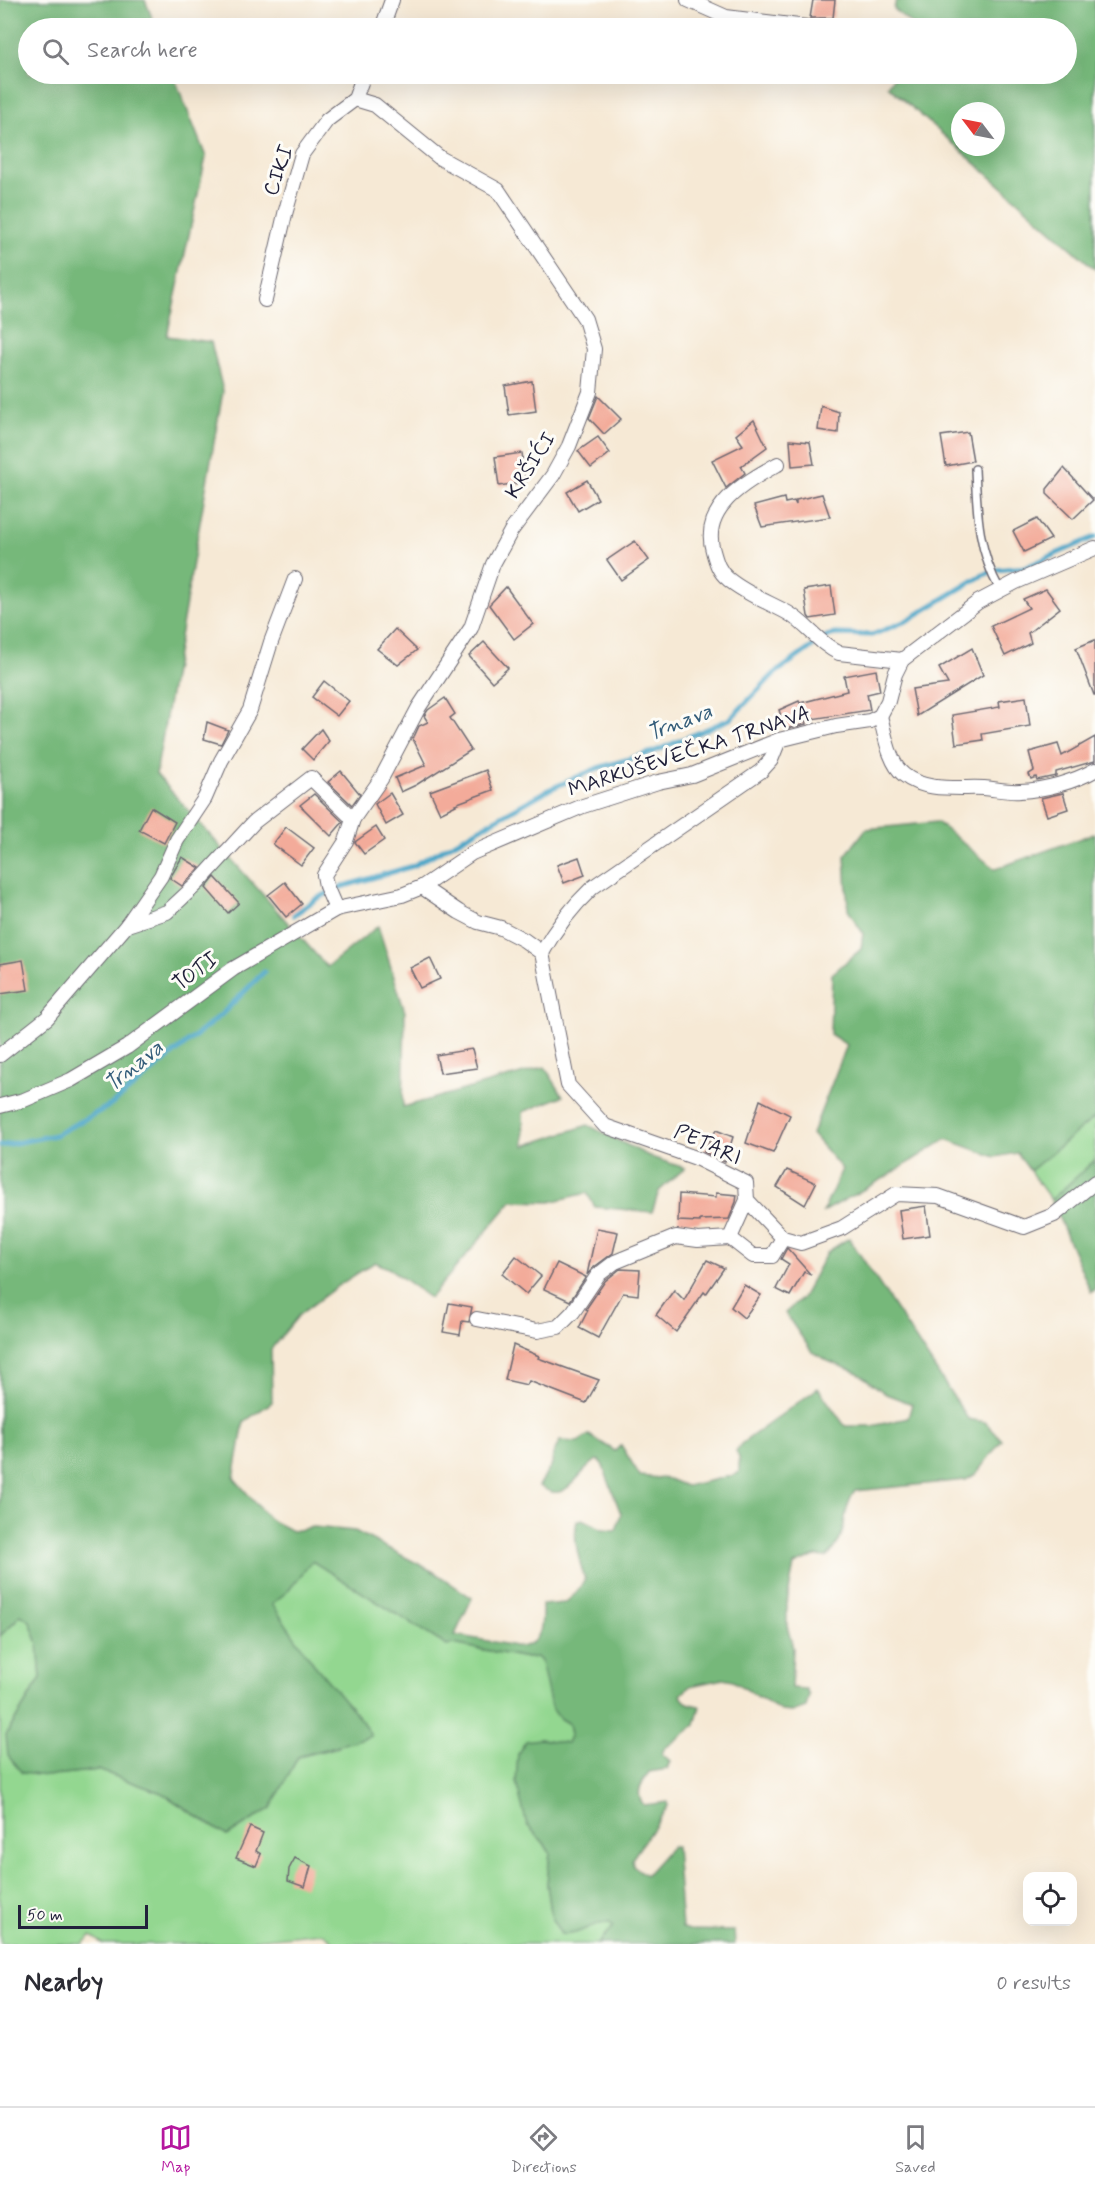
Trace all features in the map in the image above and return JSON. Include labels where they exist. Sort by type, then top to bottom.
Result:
[{"type":"street","points":[[386,18],[392,0]]},
{"type":"street","points":[[688,0],[726,17],[734,18]]},
{"type":"street","points":[[355,99],[360,84]]},
{"type":"street","name":"CIKI","points":[[265,300],[302,154],[327,120],[355,99]]},
{"type":"street","name":"KRŠIĆI","points":[[331,897],[324,875],[346,841],[353,819],[381,779],[419,707],[471,628],[493,564],[511,531],[553,475],[569,446],[590,392],[594,349],[585,319],[498,190],[440,158],[375,105],[355,99]]},
{"type":"street","points":[[778,464],[723,502],[711,525],[710,543],[717,567],[727,579],[791,615],[819,640],[839,653],[902,660]]},
{"type":"street","points":[[1095,548],[978,602],[902,660],[895,674],[888,701],[880,716],[892,757],[902,774],[912,780],[932,786],[1020,791],[1085,776],[1095,770]]},
{"type":"street","points":[[0,1055],[47,1018],[127,925],[161,876],[177,840],[205,798],[221,761],[250,710],[271,642],[295,579]]},
{"type":"street","name":"MARKUŠEVEČKA TRNAVA","points":[[422,887],[472,853],[583,806],[658,782],[692,775],[779,740],[836,726],[870,721],[880,716]]},
{"type":"street","points":[[422,887],[459,912],[478,922],[501,928],[542,953],[552,933],[574,905],[593,887],[761,771],[771,760],[779,740]]},
{"type":"street","points":[[127,925],[167,912],[197,884],[254,822],[311,778],[353,819]]},
{"type":"street","name":"TOTI","points":[[0,1106],[24,1100],[71,1080],[127,1047],[331,897],[402,895],[422,887]]},
{"type":"street","name":"PETARI","points":[[542,953],[568,1085],[604,1126],[696,1158],[746,1183],[747,1200],[783,1238]]},
{"type":"street","points":[[477,1319],[537,1331],[558,1327],[573,1312],[598,1275],[615,1262],[676,1237],[698,1240],[730,1238],[753,1256],[772,1256],[783,1238],[801,1243],[842,1228],[896,1194],[938,1196],[1024,1227],[1054,1215],[1095,1182]]},
{"type":"street","points":[[730,1238],[747,1200]]},
{"type":"lane","points":[[975,469],[977,519],[987,567],[1000,591]]},
{"type":"green space","points":[[0,0],[145,0],[152,18],[18,18],[18,84],[177,84],[206,157],[167,336],[211,342],[223,391],[156,774],[327,967],[378,926],[405,1012],[403,1107],[545,1067],[563,1096],[523,1112],[524,1146],[588,1125],[651,1157],[685,1168],[659,1191],[652,1212],[595,1207],[587,1193],[550,1202],[512,1201],[430,1298],[390,1269],[375,1262],[339,1285],[299,1315],[271,1349],[272,1402],[244,1422],[234,1478],[269,1519],[292,1531],[313,1527],[355,1531],[434,1572],[472,1598],[455,1635],[521,1647],[529,1645],[538,1637],[540,1631],[542,1605],[565,1603],[585,1580],[576,1543],[577,1521],[582,1519],[603,1529],[616,1530],[621,1514],[601,1461],[597,1460],[564,1490],[552,1492],[539,1486],[552,1464],[553,1454],[560,1441],[578,1442],[589,1435],[615,1451],[621,1445],[640,1476],[669,1479],[686,1486],[735,1475],[739,1472],[739,1458],[736,1451],[741,1444],[818,1388],[845,1426],[872,1426],[908,1418],[912,1404],[886,1394],[858,1373],[812,1352],[785,1313],[802,1298],[827,1252],[849,1238],[968,1419],[985,1422],[1002,1440],[976,1474],[966,1480],[855,1491],[847,1508],[842,1533],[834,1549],[826,1557],[815,1556],[794,1565],[787,1602],[787,1626],[793,1648],[791,1688],[806,1689],[809,1695],[806,1707],[792,1712],[781,1711],[733,1681],[723,1679],[690,1686],[681,1695],[686,1702],[700,1706],[695,1725],[664,1749],[662,1754],[670,1761],[667,1769],[649,1772],[642,1784],[639,1792],[644,1805],[668,1802],[668,1806],[632,1859],[633,1866],[646,1875],[672,1846],[676,1847],[682,1928],[734,1931],[735,1944],[598,1944],[614,1926],[610,1923],[603,1923],[574,1933],[561,1934],[552,1919],[547,1884],[550,1853],[527,1825],[516,1782],[518,1753],[526,1741],[539,1739],[567,1743],[571,1734],[569,1724],[559,1718],[551,1707],[541,1661],[537,1657],[527,1658],[453,1644],[447,1646],[312,1561],[289,1590],[272,1604],[313,1663],[362,1721],[371,1736],[298,1757],[271,1808],[227,1836],[162,1793],[98,1770],[46,1776],[22,1773],[8,1756],[6,1735],[41,1678],[38,1644],[30,1621],[21,1615],[0,1636]]},
{"type":"green space","points":[[896,0],[1095,0],[1095,269],[967,156],[1005,156],[1005,102],[951,102],[951,142],[888,86],[889,84],[1077,84],[1077,18],[904,18],[894,9]]},
{"type":"green space","points":[[937,822],[995,869],[1095,833],[1095,1117],[1030,1171],[1017,1153],[995,1157],[946,1139],[886,1177],[823,1212],[842,1169],[812,1134],[847,1045],[830,1034],[832,974],[861,949],[863,933],[848,910],[845,856],[866,829]]},
{"type":"green space","points":[[1095,1117],[1095,1160],[1051,1200],[1030,1171]]},
{"type":"green space","points":[[1095,1160],[1095,1290],[1091,1292],[1051,1200]]},
{"type":"green space","points":[[312,1560],[447,1646],[453,1644],[527,1658],[537,1657],[541,1661],[559,1718],[569,1724],[571,1734],[567,1743],[539,1739],[524,1809],[527,1825],[550,1853],[547,1884],[552,1919],[561,1934],[575,1932],[602,1922],[614,1926],[598,1944],[337,1944],[323,1933],[215,1944],[103,1944],[91,1936],[82,1944],[0,1944],[0,1636],[21,1615],[30,1621],[38,1644],[41,1678],[6,1735],[46,1776],[98,1770],[162,1793],[227,1836],[271,1808],[298,1757],[339,1747],[313,1663],[271,1604],[289,1590]]},
{"type":"building","points":[[813,0],[835,0],[833,18],[810,18]]},
{"type":"building","points":[[532,381],[536,411],[509,415],[505,386]]},
{"type":"building","points":[[598,396],[621,419],[604,434],[589,418]]},
{"type":"building","points":[[821,406],[839,412],[838,433],[818,430]]},
{"type":"building","points":[[754,420],[767,447],[741,466],[745,473],[726,488],[712,460],[743,445],[736,435]]},
{"type":"building","points":[[968,432],[973,461],[946,466],[941,436]]},
{"type":"building","points":[[598,437],[610,453],[591,468],[578,451]]},
{"type":"building","points":[[790,440],[810,442],[814,464],[792,466]]},
{"type":"building","points":[[522,453],[526,482],[499,486],[495,457]]},
{"type":"building","points":[[1064,468],[1093,500],[1073,519],[1047,494],[1047,489]]},
{"type":"building","points":[[587,480],[598,499],[578,511],[567,492]]},
{"type":"building","points":[[822,494],[830,517],[762,527],[754,506],[784,498],[785,503],[794,501],[796,505],[796,500]]},
{"type":"building","points":[[1037,519],[1051,539],[1024,552],[1013,531]]},
{"type":"building","points":[[635,541],[649,560],[621,580],[607,560]]},
{"type":"building","points":[[831,586],[835,615],[810,619],[804,590]]},
{"type":"building","points":[[506,587],[533,624],[514,639],[489,605]]},
{"type":"building","points":[[1046,589],[1060,608],[1028,633],[1031,643],[1005,656],[991,626],[1029,608],[1023,599]]},
{"type":"building","points":[[395,629],[417,650],[398,665],[377,649]]},
{"type":"building","points":[[1095,640],[1095,695],[1094,695],[1076,648]]},
{"type":"building","points":[[484,642],[508,668],[492,682],[469,656]]},
{"type":"building","points":[[972,648],[983,675],[917,716],[912,689],[948,684],[939,668]]},
{"type":"building","points":[[876,670],[880,691],[867,694],[870,710],[805,720],[806,724],[785,729],[779,710],[799,701],[800,703],[847,691],[844,676]]},
{"type":"building","points":[[324,681],[349,701],[337,716],[312,697]]},
{"type":"building","points":[[1026,697],[1030,726],[982,734],[983,740],[956,744],[952,715],[1000,707],[999,701]]},
{"type":"building","points":[[445,698],[455,714],[450,718],[471,750],[401,792],[395,778],[426,765],[413,739],[419,726],[428,722],[424,716],[428,710]]},
{"type":"building","points":[[207,722],[228,730],[221,744],[204,739]]},
{"type":"building","points":[[321,729],[329,741],[313,760],[302,749]]},
{"type":"building","points":[[1095,737],[1095,761],[1056,772],[1056,776],[1031,779],[1029,774],[1034,771],[1029,752],[1058,744],[1062,756]]},
{"type":"building","points":[[486,770],[493,790],[455,804],[440,813],[430,791]]},
{"type":"building","points":[[341,771],[360,794],[352,805],[328,782]]},
{"type":"building","points":[[390,793],[403,815],[386,825],[375,804]]},
{"type":"building","points":[[1063,793],[1068,809],[1047,816],[1041,798]]},
{"type":"building","points":[[314,794],[343,822],[331,836],[300,805]]},
{"type":"building","points":[[151,807],[175,822],[164,843],[139,830]]},
{"type":"building","points":[[286,827],[314,848],[301,865],[273,844]]},
{"type":"building","points":[[376,827],[384,840],[364,854],[355,842]]},
{"type":"building","points":[[182,857],[200,868],[182,886],[170,878]]},
{"type":"building","points":[[579,857],[585,875],[564,883],[557,865]]},
{"type":"building","points":[[215,877],[239,903],[228,913],[206,888]]},
{"type":"building","points":[[285,882],[302,904],[286,917],[268,895]]},
{"type":"building","points":[[430,958],[440,979],[420,988],[410,968]]},
{"type":"building","points":[[23,960],[28,990],[0,994],[0,964]]},
{"type":"building","points":[[472,1049],[477,1068],[440,1073],[436,1055]]},
{"type":"building","points":[[760,1100],[790,1115],[773,1153],[746,1143]]},
{"type":"building","points":[[716,1130],[733,1137],[725,1162],[704,1152]]},
{"type":"building","points":[[787,1170],[816,1183],[805,1205],[777,1187]]},
{"type":"building","points":[[716,1193],[737,1195],[729,1219],[700,1220],[700,1222],[678,1221],[679,1194],[716,1197]]},
{"type":"building","points":[[926,1206],[930,1235],[903,1239],[899,1210]]},
{"type":"building","points":[[597,1228],[618,1232],[613,1253],[587,1275]]},
{"type":"building","points":[[787,1248],[811,1275],[804,1272],[790,1296],[776,1289],[789,1264],[781,1259]]},
{"type":"building","points":[[516,1256],[541,1276],[526,1294],[502,1274]]},
{"type":"building","points":[[707,1260],[724,1268],[676,1332],[656,1315],[674,1290],[684,1300]]},
{"type":"building","points":[[557,1263],[586,1277],[570,1301],[544,1289]]},
{"type":"building","points":[[620,1269],[640,1270],[638,1295],[623,1293],[598,1338],[579,1328],[588,1310],[586,1309],[605,1281]]},
{"type":"building","points":[[744,1285],[761,1295],[744,1318],[731,1307]]},
{"type":"building","points":[[449,1303],[472,1307],[469,1322],[462,1321],[460,1335],[443,1332]]},
{"type":"building","points":[[513,1345],[539,1356],[538,1358],[599,1380],[586,1403],[529,1381],[527,1385],[505,1380]]},
{"type":"building","points":[[250,1827],[263,1833],[256,1851],[261,1854],[256,1866],[236,1858]]},
{"type":"building","points":[[295,1858],[311,1866],[305,1887],[288,1881],[289,1869]]},
{"type":"waterway","name":"Trnava","points":[[294,915],[316,899],[341,887],[413,866],[548,790],[598,768],[653,752],[730,719],[774,674],[827,636],[835,634],[872,635],[906,621],[981,576],[996,570],[1026,567],[1095,537]]},
{"type":"waterway","name":"Trnava","points":[[0,1146],[55,1135],[111,1105],[222,1014],[264,972]]}]
